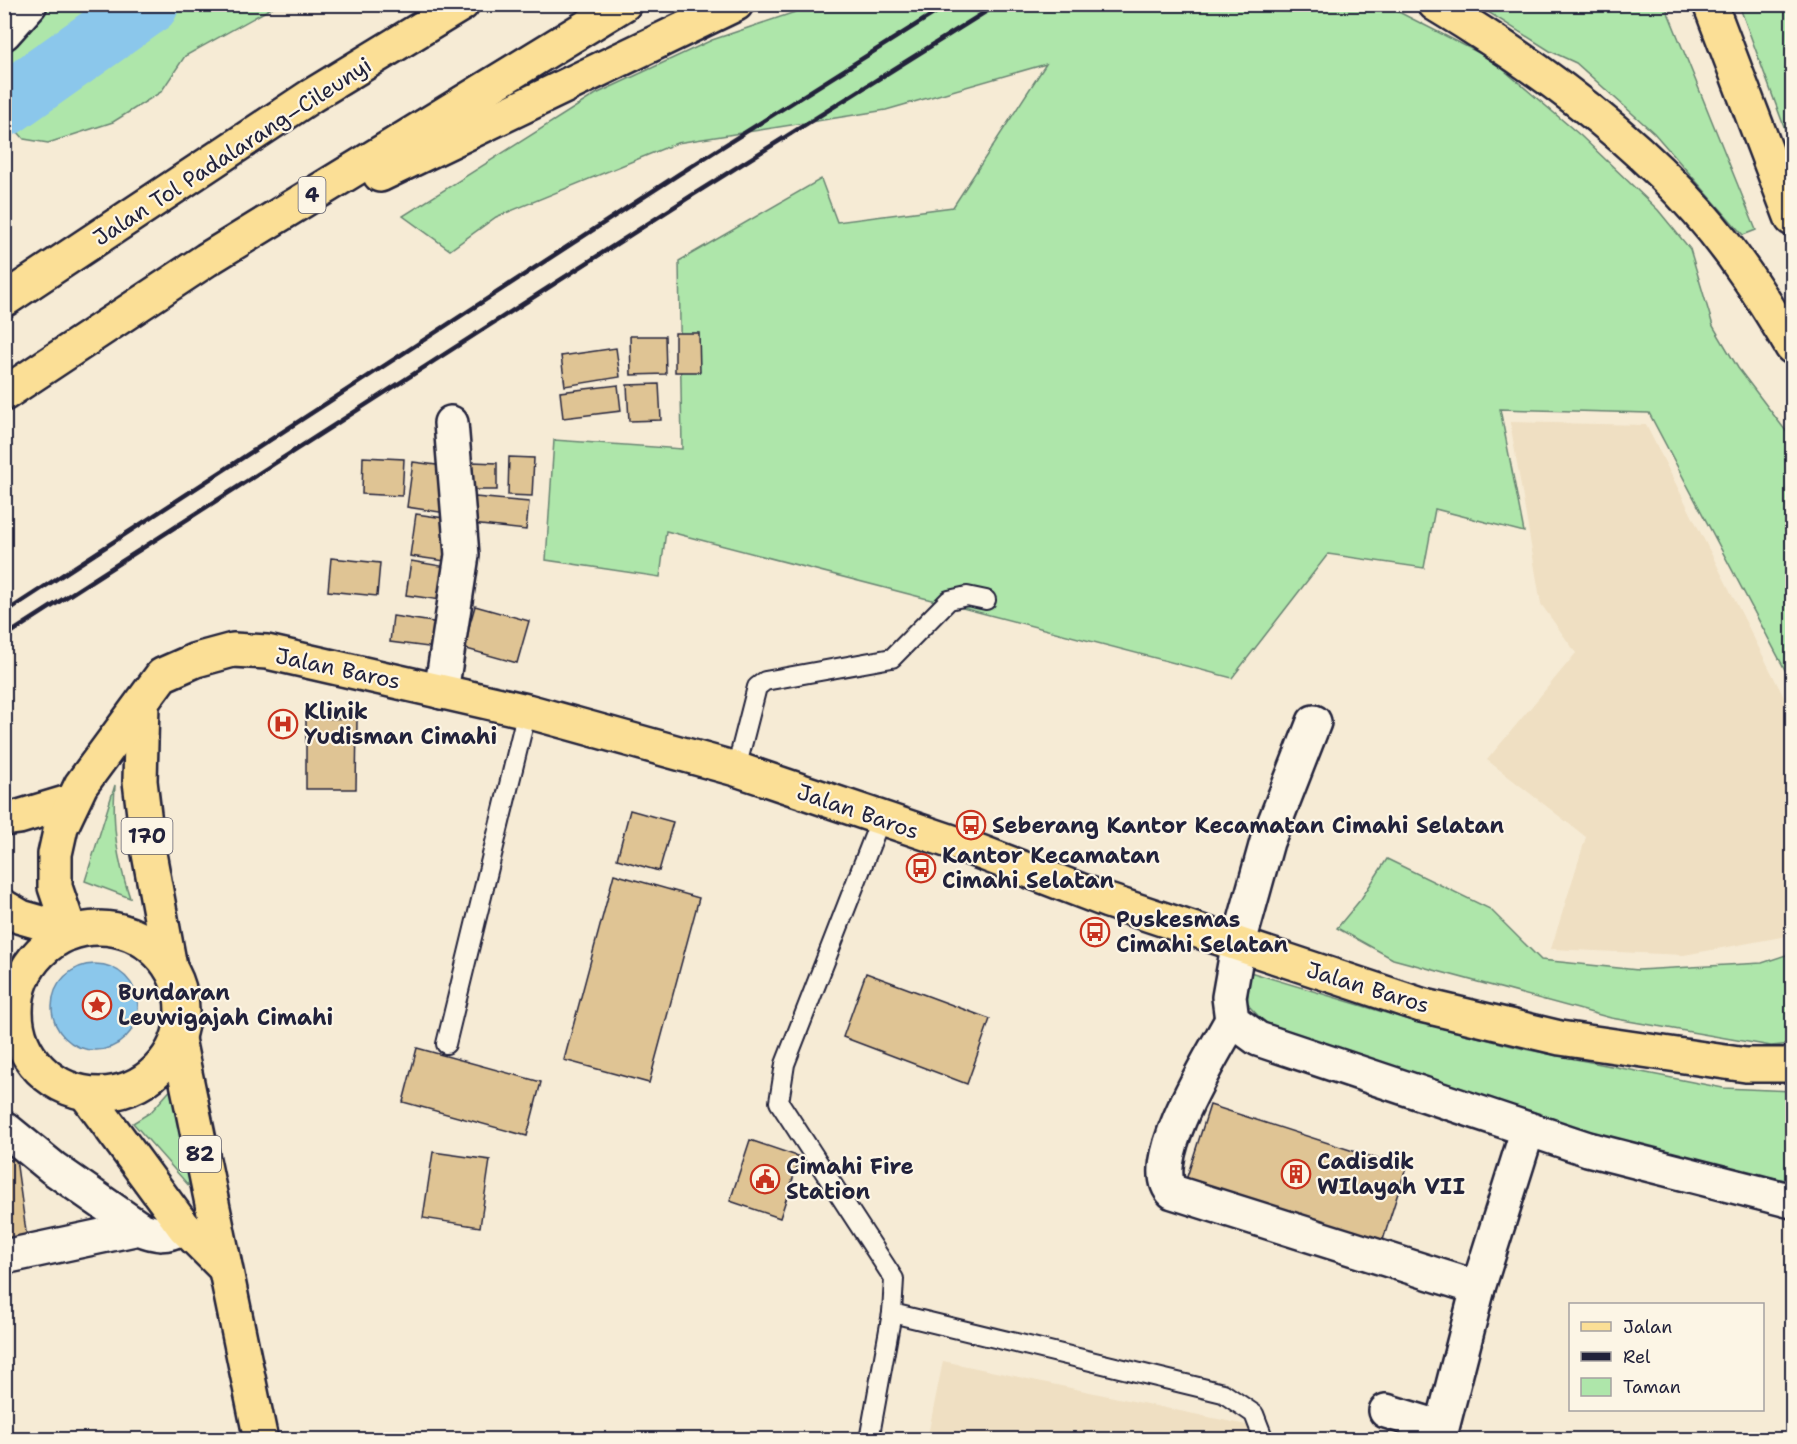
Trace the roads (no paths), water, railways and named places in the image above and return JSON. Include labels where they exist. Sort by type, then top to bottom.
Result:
[{"type":"main road","name":"Jalan Tol Padalarang–Cileunyi","points":[[4,300],[311,96],[462,4]]},
{"type":"main road","name":"4","points":[[4,394],[206,260],[624,4]]},
{"type":"main road","points":[[206,260],[736,4]]},
{"type":"main road","points":[[1435,4],[1491,38],[1628,142],[1698,212],[1751,280],[1792,347]]},
{"type":"main road","points":[[1710,4],[1792,219]]},
{"type":"main road","name":"Jalan Baros","points":[[70,931],[55,887],[55,854],[61,827],[72,801],[162,675],[196,660],[233,650],[267,652],[527,711],[736,770],[967,847],[1108,902],[1420,1005],[1560,1038],[1746,1065],[1792,1065]]},
{"type":"main road","name":"170","points":[[70,931],[45,946],[31,963],[18,997],[12,1027],[28,1056],[44,1074],[63,1087],[86,1094],[115,1094],[142,1083],[164,1065],[178,1039],[182,1015],[179,990],[170,967],[148,848],[140,781],[142,703]]},
{"type":"main road","points":[[4,819],[19,817],[72,801]]},
{"type":"main road","name":"170","points":[[4,906],[21,916],[70,931],[97,928],[118,931],[139,938],[156,951],[170,967]]},
{"type":"main road","name":"82","points":[[178,1039],[261,1440]]},
{"type":"main road","name":"82","points":[[86,1094],[184,1227],[225,1268]]},
{"type":"street","points":[[4,33],[30,4]]},
{"type":"street","points":[[441,692],[462,555],[450,423]]},
{"type":"street","points":[[1314,722],[1267,842],[1238,946],[1229,998],[1232,1020],[1180,1111],[1165,1174],[1169,1188],[1173,1192],[1478,1288]]},
{"type":"street","points":[[1232,1020],[1258,1039],[1588,1149],[1792,1201]]},
{"type":"street","points":[[4,1128],[53,1168],[138,1228],[151,1234],[168,1236],[184,1227]]},
{"type":"street","points":[[1386,1411],[1441,1434],[1478,1288],[1528,1129]]},
{"type":"street","points":[[4,1257],[138,1228]]},
{"type":"lane","points":[[736,770],[757,687],[765,681],[892,658],[949,600],[967,596],[986,600]]},
{"type":"lane","points":[[446,1044],[527,711]]},
{"type":"lane","points":[[869,1440],[892,1313],[894,1279],[779,1102],[785,1064],[881,818]]},
{"type":"lane","points":[[892,1313],[1223,1393],[1254,1414],[1264,1440]]},
{"type":"water","points":[[95,964],[112,967],[126,976],[135,990],[138,1007],[135,1024],[126,1038],[112,1047],[95,1050],[78,1047],[64,1038],[55,1024],[52,1007],[55,990],[64,976],[78,967]]},
{"type":"waterway","points":[[4,106],[148,4]]},
{"type":"railway","points":[[4,613],[679,174],[949,4]]},
{"type":"railway","points":[[4,637],[691,196],[998,4]]},
{"type":"place","name":"Klinik Yudisman Cimahi","points":[[283,724]]},
{"type":"place","name":"Seberang Kantor Kecamatan Cimahi Selatan","points":[[971,825]]},
{"type":"place","name":"Kantor Kecamatan Cimahi Selatan","points":[[921,868]]},
{"type":"place","name":"Puskesmas Cimahi Selatan","points":[[1095,932]]},
{"type":"place","name":"Bundaran Leuwigajah Cimahi","points":[[97,1005]]},
{"type":"place","name":"Cadisdik WIlayah VII","points":[[1296,1174]]},
{"type":"place","name":"Cimahi Fire Station","points":[[765,1179]]}]
